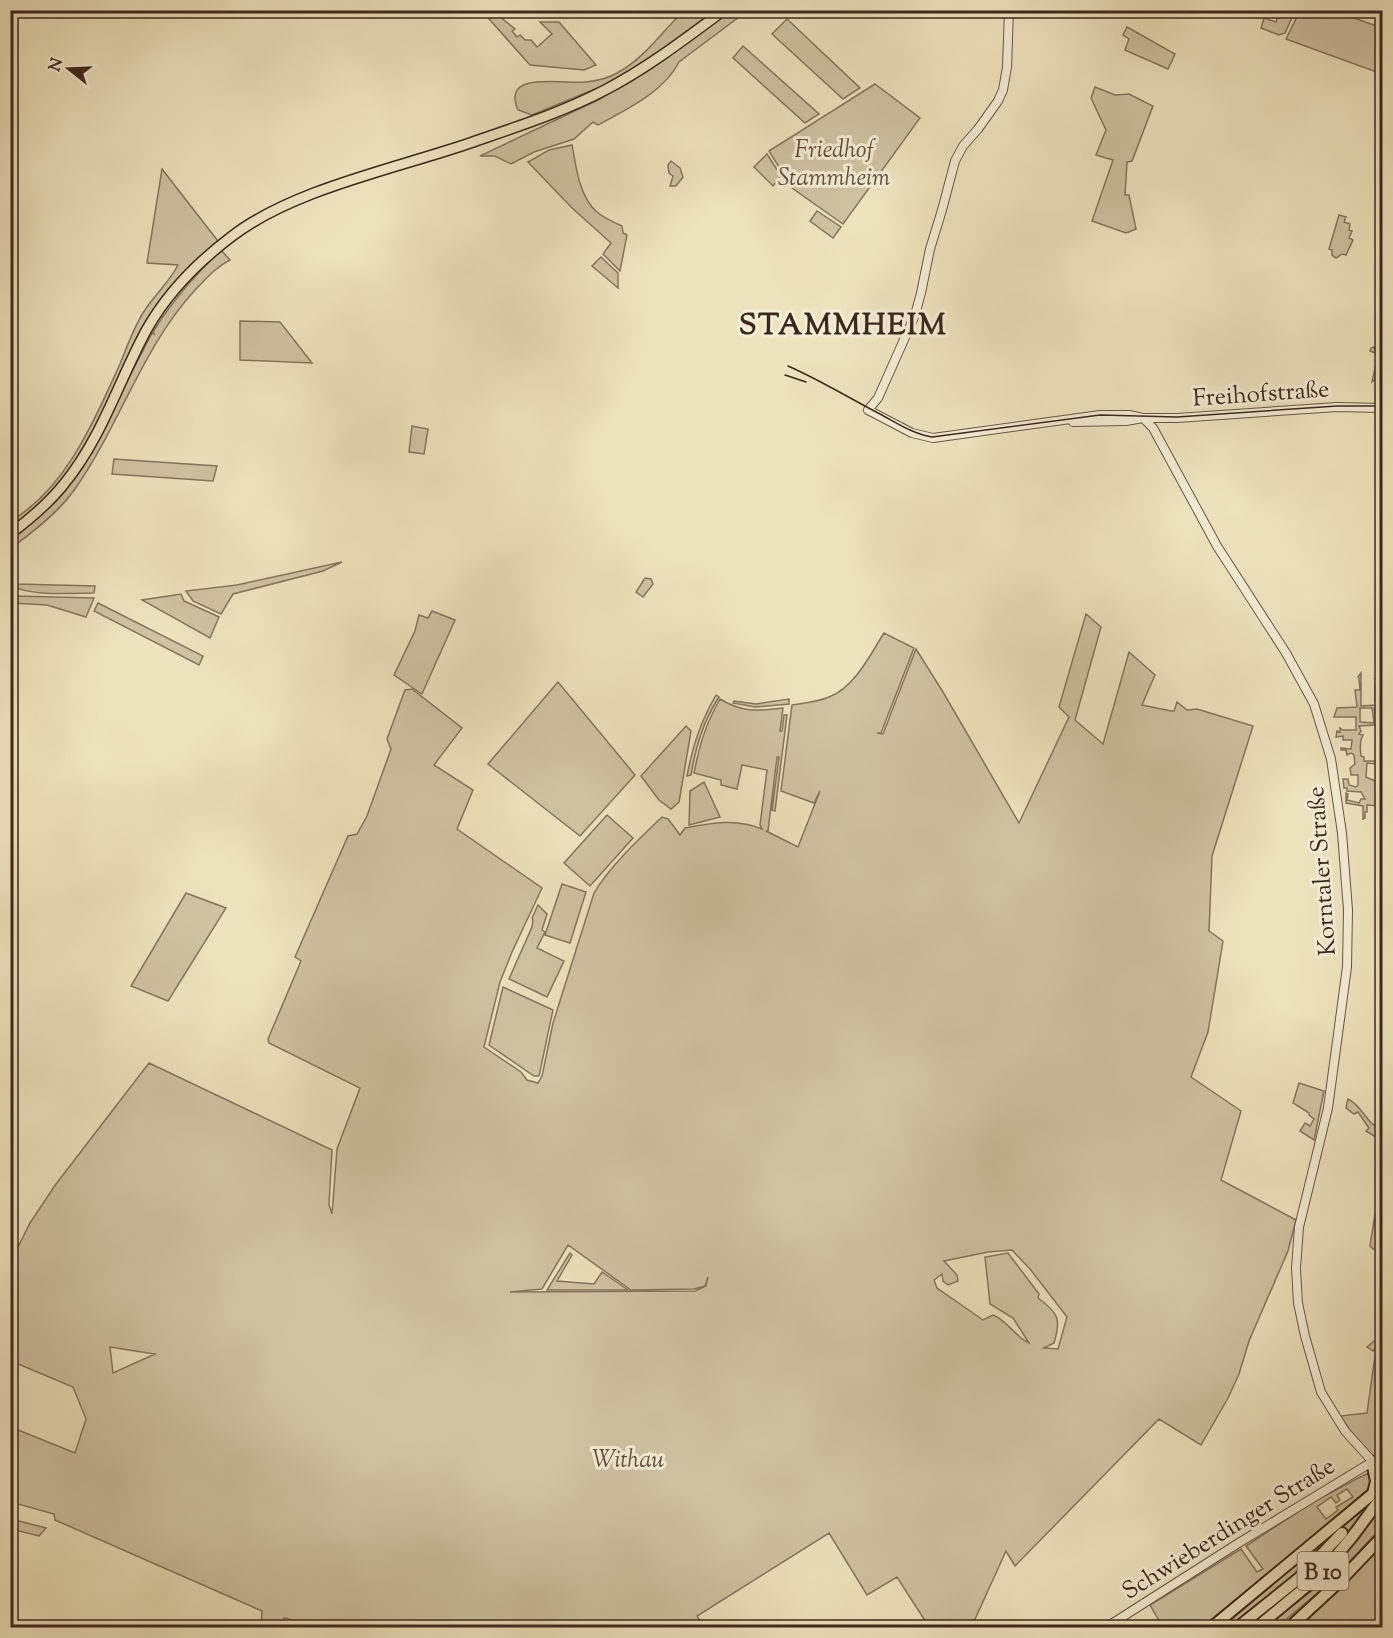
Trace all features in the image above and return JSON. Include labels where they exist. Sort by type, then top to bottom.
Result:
[{"type":"highway","points":[[1372,1462],[1376,1482],[1375,1498]]},
{"type":"highway","name":"B 10","points":[[1256,1628],[1320,1575],[1352,1537],[1383,1486]]},
{"type":"highway","name":"B 10","points":[[1210,1628],[1375,1498]]},
{"type":"highway","name":"B 10","points":[[1237,1628],[1298,1579],[1342,1533]]},
{"type":"highway","name":"B 10","points":[[1289,1628],[1334,1588],[1383,1537]]},
{"type":"main road","points":[[10,534],[41,509],[64,484],[100,426],[148,328],[171,295],[195,267],[231,236],[296,200],[513,128],[590,98],[662,56],[724,10]]},
{"type":"street","name":"Freihofstraße","points":[[1009,10],[1007,67],[1003,90],[998,101],[963,146],[955,161],[930,249],[915,315],[878,398],[868,410],[912,433],[933,438],[1100,415],[1156,418],[1337,407],[1383,408]]},
{"type":"street","name":"Korntaler Straße","points":[[1143,418],[1153,428],[1217,546],[1286,653],[1314,704],[1331,759],[1343,844],[1348,910],[1347,967],[1328,1108],[1299,1227],[1296,1268],[1298,1303],[1321,1392],[1340,1425],[1383,1472]]},
{"type":"street","points":[[1153,428],[1156,418]]},
{"type":"street","name":"Schwieberdinger Straße","points":[[1105,1628],[1372,1462]]},
{"type":"green space","points":[[482,11],[493,11],[515,29],[512,31],[517,37],[520,35],[525,40],[531,40],[537,47],[552,34],[540,22],[559,22],[596,65],[584,70],[530,65]]},
{"type":"green space","points":[[684,11],[719,11],[655,57],[617,80],[532,115],[518,110],[515,97],[518,89],[526,84],[551,81],[586,82],[617,73],[644,53]]},
{"type":"green space","points":[[730,11],[747,11],[679,62],[664,82],[632,106],[598,125],[593,122],[574,139],[534,152],[511,164],[495,156],[480,156],[600,99],[681,47]]},
{"type":"green space","points":[[1280,11],[1295,11],[1285,33],[1279,35],[1261,28],[1264,18],[1276,22]]},
{"type":"green space","points":[[1300,11],[1335,11],[1382,28],[1382,74],[1286,39]]},
{"type":"green space","points":[[787,19],[860,88],[843,99],[772,34]]},
{"type":"green space","points":[[1127,27],[1175,54],[1168,69],[1125,50],[1129,39],[1123,35]]},
{"type":"green space","points":[[743,46],[819,114],[805,123],[733,58]]},
{"type":"green space","name":"Friedhof Stammheim","points":[[875,84],[920,118],[843,224],[792,188],[769,151]]},
{"type":"green space","points":[[1095,87],[1115,95],[1129,94],[1153,106],[1132,161],[1127,162],[1125,195],[1129,195],[1136,229],[1126,233],[1092,221],[1113,160],[1096,155],[1106,130],[1091,98]]},
{"type":"green space","points":[[572,145],[579,181],[586,198],[600,214],[622,226],[623,233],[627,235],[620,271],[603,254],[611,243],[571,207],[528,162],[549,150]]},
{"type":"green space","points":[[767,154],[781,176],[773,186],[754,167]]},
{"type":"green space","points":[[671,161],[680,168],[683,177],[676,186],[670,186],[673,176],[669,173],[668,165]]},
{"type":"green space","points":[[162,169],[221,245],[171,295],[74,471],[11,534],[11,521],[31,507],[48,490],[77,451],[100,408],[139,319],[178,265],[147,263]]},
{"type":"green space","points":[[817,211],[841,227],[833,238],[810,221]]},
{"type":"green space","points":[[1339,215],[1346,217],[1344,222],[1350,224],[1349,230],[1352,231],[1349,238],[1353,240],[1346,255],[1342,254],[1336,258],[1329,249]]},
{"type":"green space","points":[[221,250],[230,260],[216,269],[177,312],[146,361],[105,439],[75,489],[54,514],[11,548],[11,541],[59,498],[83,467],[152,333],[154,334],[160,321],[184,289]]},
{"type":"green space","points":[[601,257],[618,273],[618,288],[592,266]]},
{"type":"green space","points":[[240,321],[280,322],[312,363],[240,360]]},
{"type":"green space","points":[[1374,347],[1375,351],[1382,354],[1382,379],[1377,378],[1372,382],[1378,354],[1370,351]]},
{"type":"green space","points":[[412,426],[428,429],[424,454],[409,452]]},
{"type":"green space","points":[[114,459],[217,466],[213,481],[112,474]]},
{"type":"green space","points":[[342,562],[323,571],[233,594],[221,614],[193,601],[186,591],[237,585]]},
{"type":"green space","points":[[11,576],[16,584],[95,586],[94,593],[27,591],[11,584]]},
{"type":"green space","points":[[645,578],[651,579],[653,584],[643,597],[636,592]]},
{"type":"green space","points":[[181,594],[184,601],[219,617],[210,638],[142,600]]},
{"type":"green space","points":[[15,596],[94,598],[86,617],[47,605],[11,603]]},
{"type":"green space","points":[[98,603],[203,656],[199,665],[94,611]]},
{"type":"green space","points":[[432,611],[455,620],[422,694],[394,675],[415,631],[419,615],[428,618]]},
{"type":"green space","name":"Withau","points":[[1086,614],[1101,627],[1075,720],[1103,744],[1129,652],[1155,675],[1142,705],[1174,711],[1177,702],[1187,710],[1197,709],[1253,726],[1212,856],[1209,931],[1223,941],[1208,1032],[1191,1077],[1241,1111],[1221,1180],[1296,1220],[1288,1251],[1249,1341],[1239,1374],[1201,1445],[1159,1419],[1015,1566],[1006,1551],[971,1628],[929,1627],[897,1577],[867,1595],[829,1533],[697,1616],[704,1627],[325,1628],[284,1618],[283,1627],[261,1627],[262,1611],[55,1520],[54,1514],[11,1502],[11,1427],[75,1453],[86,1419],[73,1387],[11,1361],[11,1261],[30,1223],[56,1184],[149,1063],[332,1150],[329,1205],[332,1214],[337,1149],[360,1088],[269,1043],[268,1039],[301,961],[295,957],[348,836],[357,834],[367,816],[391,749],[387,739],[405,690],[412,689],[462,728],[434,765],[473,790],[457,829],[542,888],[500,982],[484,1047],[521,1072],[527,1080],[538,1083],[542,1076],[553,1023],[594,893],[617,863],[662,817],[668,819],[680,835],[685,828],[724,822],[762,829],[760,825],[767,770],[742,765],[737,789],[721,785],[721,780],[694,773],[704,735],[720,699],[736,707],[750,710],[783,708],[780,731],[782,731],[784,715],[787,715],[775,811],[772,810],[779,757],[777,757],[768,831],[766,831],[798,847],[820,791],[814,803],[781,791],[792,705],[825,699],[847,686],[861,670],[884,633],[914,648],[881,733],[877,733],[883,734],[916,649],[1019,823],[1069,717],[1059,707]],"holes":[[[568,1245],[631,1290],[694,1289],[705,1286],[708,1277],[706,1286],[695,1291],[510,1292],[542,1289]],[[1012,1250],[1030,1269],[1067,1317],[1058,1349],[1044,1348],[1054,1343],[1058,1323],[1054,1313],[1038,1298],[1039,1294],[1008,1253],[985,1257],[990,1304],[1013,1318],[1029,1343],[1019,1337],[998,1317],[993,1315],[983,1320],[937,1288],[934,1280],[942,1274],[943,1281],[948,1285],[958,1281],[957,1275],[944,1261],[988,1252]],[[110,1347],[155,1354],[113,1373]]]},
{"type":"green space","points":[[1361,673],[1361,706],[1377,705],[1375,684],[1379,682],[1375,679],[1382,678],[1382,709],[1374,709],[1375,712],[1380,712],[1381,722],[1374,722],[1372,708],[1360,708],[1360,722],[1375,723],[1375,725],[1359,726],[1361,731],[1359,734],[1363,735],[1360,750],[1364,761],[1376,761],[1376,764],[1367,763],[1366,777],[1375,781],[1382,779],[1375,801],[1382,804],[1382,813],[1379,811],[1379,806],[1367,805],[1367,812],[1363,819],[1363,806],[1346,803],[1346,793],[1348,794],[1347,800],[1359,803],[1361,799],[1365,799],[1361,792],[1347,791],[1347,788],[1344,788],[1343,779],[1348,779],[1349,785],[1356,787],[1358,785],[1358,775],[1351,775],[1350,768],[1355,764],[1354,755],[1351,753],[1347,755],[1346,750],[1341,750],[1341,748],[1351,749],[1352,740],[1343,740],[1343,736],[1336,737],[1340,728],[1356,730],[1356,717],[1334,717],[1337,708],[1357,707],[1355,690],[1360,690],[1358,677]]},
{"type":"green space","points":[[558,682],[635,775],[580,836],[488,764]]},
{"type":"green space","points":[[716,695],[719,697],[701,734],[691,775],[687,776],[698,734]]},
{"type":"green space","points":[[789,699],[789,704],[755,707],[733,703],[734,701],[756,704]]},
{"type":"green space","points":[[686,726],[691,731],[679,802],[671,809],[659,800],[641,776]]},
{"type":"green space","points":[[704,782],[720,817],[689,825],[690,791]]},
{"type":"green space","points":[[607,815],[633,838],[590,886],[564,863]]},
{"type":"green space","points":[[562,884],[586,892],[570,943],[545,935]]},
{"type":"green space","points":[[186,893],[226,908],[168,1001],[131,986]]},
{"type":"green space","points":[[538,905],[547,914],[542,930],[545,932],[537,948],[564,961],[547,997],[509,979],[532,927],[532,918]]},
{"type":"green space","points":[[503,987],[553,1010],[539,1076],[534,1076],[489,1045]]},
{"type":"green space","points":[[1299,1083],[1324,1091],[1314,1140],[1300,1131],[1305,1123],[1310,1126],[1314,1119],[1293,1103]]},
{"type":"green space","points":[[1348,1099],[1358,1106],[1372,1124],[1382,1129],[1382,1138],[1380,1134],[1377,1133],[1376,1137],[1366,1131],[1369,1128],[1358,1112],[1354,1114],[1346,1108]]},
{"type":"green space","points":[[1375,1214],[1382,1215],[1382,1250],[1373,1249],[1370,1246]]},
{"type":"green space","points":[[570,1253],[572,1255],[557,1281],[594,1284],[602,1272],[628,1290],[547,1290]]},
{"type":"green space","points":[[1382,1320],[1382,1343],[1373,1351],[1367,1347],[1379,1337]]},
{"type":"green space","points":[[1382,1347],[1382,1460],[1365,1448],[1340,1416],[1367,1413],[1375,1356],[1378,1349]]},
{"type":"green space","points":[[1366,1474],[1370,1475],[1373,1487],[1204,1627],[1146,1628],[1158,1619],[1150,1605],[1241,1549],[1257,1572],[1263,1569],[1246,1546],[1313,1502]],"holes":[[[1347,1489],[1353,1497],[1336,1507],[1338,1510],[1326,1519],[1317,1507],[1331,1497],[1336,1503],[1340,1500],[1337,1495]]]},
{"type":"green space","points":[[1382,1490],[1382,1505],[1374,1500],[1348,1535],[1338,1527]]},
{"type":"green space","points":[[1382,1507],[1382,1527],[1327,1585],[1277,1627],[1263,1628],[1313,1590]]},
{"type":"green space","points":[[10,1519],[46,1528],[39,1536],[11,1529]]},
{"type":"green space","points":[[1338,1529],[1291,1581],[1233,1627],[1219,1628]]},
{"type":"green space","points":[[1382,1546],[1382,1627],[1299,1628],[1301,1626]]},
{"type":"tunnel","points":[[1342,1533],[1363,1508],[1382,1479]]},
{"type":"tram line","points":[[788,366],[905,428],[932,437],[1100,415],[1177,417],[1337,406],[1382,406]]},
{"type":"tram line","points":[[785,375],[806,382]]},
{"type":"district","name":"STAMMHEIM","points":[[843,324]]}]
